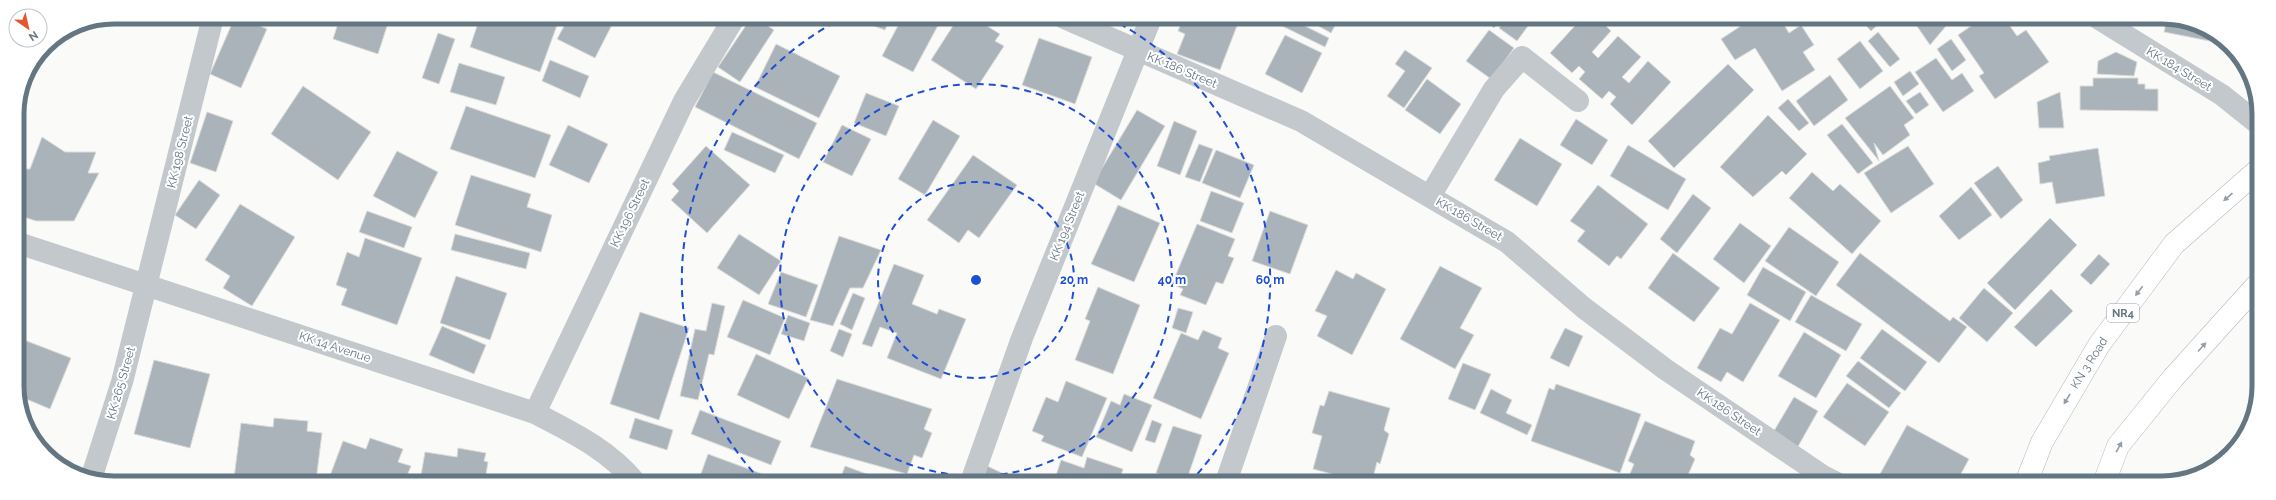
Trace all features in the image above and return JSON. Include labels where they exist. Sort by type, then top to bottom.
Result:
[{"type":"highway","name":"KN 3 Road","points":[[2029,476],[2042,442],[2108,333],[2174,244],[2252,175]]},
{"type":"highway","points":[[2107,476],[2118,446],[2173,378],[2252,291]]},
{"type":"street","name":"KK 198 Street","points":[[147,286],[211,24]]},
{"type":"street","name":"KK 196 Street","points":[[535,413],[684,101],[730,24]]},
{"type":"street","name":"KK 186 Street","points":[[1078,24],[1301,121],[1507,242],[1584,308],[1665,369],[1823,476]]},
{"type":"street","name":"KK 194 Street","points":[[973,476],[1022,338],[1136,50],[1148,24]]},
{"type":"street","name":"KK 184 Street","points":[[2107,24],[2222,95],[2252,119]]},
{"type":"street","points":[[1430,196],[1494,89],[1522,57],[1578,101]]},
{"type":"street","name":"KK 14 Avenue","points":[[24,245],[535,413],[601,448],[624,468],[630,476]]},
{"type":"street","name":"KK 265 Street","points":[[93,473],[122,382],[147,286]]},
{"type":"street","points":[[1228,476],[1276,336]]},
{"type":"building","points":[[232,24],[256,24],[267,29],[241,88],[210,74]]},
{"type":"building","points":[[338,24],[388,24],[378,54],[333,39]]},
{"type":"building","points":[[478,24],[557,24],[540,72],[470,47]]},
{"type":"building","points":[[565,24],[612,24],[595,58],[557,39]]},
{"type":"building","points":[[747,24],[765,24],[774,30],[740,82],[718,67]]},
{"type":"building","points":[[868,24],[888,24],[885,30]]},
{"type":"building","points":[[899,24],[939,24],[913,72],[882,56]]},
{"type":"building","points":[[954,24],[984,24],[1000,34],[995,41],[1004,46],[976,89],[931,60]]},
{"type":"building","points":[[1181,24],[1238,24],[1220,70],[1177,54],[1185,34],[1178,31]]},
{"type":"building","points":[[1278,24],[1301,24],[1329,38],[1325,47]]},
{"type":"building","points":[[1315,24],[1336,24],[1331,33]]},
{"type":"building","points":[[1489,24],[1497,24],[1494,28]]},
{"type":"building","points":[[1502,24],[1530,24],[1517,41],[1499,28]]},
{"type":"building","points":[[1577,24],[1604,24],[1611,31],[1592,52],[1598,58],[1618,36],[1641,57],[1622,77],[1629,83],[1648,61],[1671,82],[1632,125],[1610,104],[1616,97],[1609,91],[1602,99],[1579,79],[1585,72],[1579,66],[1572,73],[1550,53]]},
{"type":"building","points":[[1744,24],[1784,24],[1789,33],[1801,25],[1814,45],[1803,52],[1815,70],[1782,91],[1755,48],[1735,60],[1721,39]]},
{"type":"building","points":[[1865,24],[1879,24],[1871,31]]},
{"type":"building","points":[[1915,24],[1948,24],[1930,45]]},
{"type":"building","points":[[1974,24],[2009,24],[2017,36],[2026,30],[2049,62],[1995,99],[1979,76],[1984,73],[1958,35]]},
{"type":"building","points":[[2166,24],[2179,26],[2202,33],[2216,42],[2164,32]]},
{"type":"building","points":[[1489,30],[1514,48],[1491,79],[1466,61]]},
{"type":"building","points":[[1878,32],[1900,59],[1890,67],[1868,41]]},
{"type":"building","points":[[438,33],[455,39],[439,84],[422,78]]},
{"type":"building","points":[[1285,35],[1322,53],[1302,93],[1265,74]]},
{"type":"building","points":[[1039,38],[1092,57],[1075,104],[1022,85]]},
{"type":"building","points":[[1951,39],[1966,60],[1952,71],[1937,49]]},
{"type":"building","points":[[1860,41],[1883,71],[1860,89],[1837,59]]},
{"type":"building","points":[[776,44],[840,76],[819,118],[755,87]]},
{"type":"building","points":[[1405,50],[1432,68],[1404,108],[1387,96],[1405,71],[1395,64]]},
{"type":"building","points":[[2116,52],[2137,62],[2134,76],[2097,74],[2098,61]]},
{"type":"building","points":[[1936,58],[1952,80],[1962,73],[1974,91],[1943,112],[1915,72]]},
{"type":"building","points":[[550,60],[589,76],[580,98],[542,81]]},
{"type":"building","points":[[459,63],[505,77],[496,105],[450,92]]},
{"type":"building","points":[[1728,64],[1754,90],[1674,168],[1648,141]]},
{"type":"building","points":[[1910,71],[1919,84],[1903,96],[1894,82]]},
{"type":"building","points":[[713,72],[817,123],[799,159],[695,107]]},
{"type":"building","points":[[1830,75],[1848,100],[1814,126],[1796,101]]},
{"type":"building","points":[[2093,78],[2138,78],[2138,84],[2145,84],[2145,89],[2158,89],[2158,111],[2080,110],[2080,86],[2093,86]]},
{"type":"building","points":[[1427,79],[1461,104],[1440,134],[1405,110]]},
{"type":"building","points":[[303,86],[371,132],[338,180],[271,134]]},
{"type":"building","points":[[1890,86],[1914,118],[1904,125],[1910,135],[1883,155],[1874,143],[1879,161],[1845,118]]},
{"type":"building","points":[[1920,92],[1929,105],[1916,114],[1906,101]]},
{"type":"building","points":[[2060,92],[2064,128],[2039,128],[2037,102]]},
{"type":"building","points":[[866,93],[899,106],[886,136],[854,123]]},
{"type":"building","points":[[1788,99],[1809,123],[1799,131],[1778,108]]},
{"type":"building","points":[[466,106],[551,135],[535,178],[450,149]]},
{"type":"building","points":[[1137,110],[1165,126],[1121,200],[1093,183]]},
{"type":"building","points":[[207,112],[233,121],[216,172],[190,163]]},
{"type":"building","points":[[1768,115],[1807,154],[1786,175],[1782,171],[1753,197],[1720,167]]},
{"type":"building","points":[[1576,119],[1608,140],[1592,165],[1560,145]]},
{"type":"building","points":[[933,120],[960,136],[925,195],[898,179]]},
{"type":"building","points":[[1174,121],[1197,131],[1180,175],[1157,166]]},
{"type":"building","points":[[1842,124],[1873,163],[1858,174],[1827,135]]},
{"type":"building","points":[[568,125],[608,144],[589,183],[549,165]]},
{"type":"building","points":[[842,125],[871,139],[852,176],[823,162]]},
{"type":"building","points":[[732,132],[784,155],[775,173],[724,150]]},
{"type":"building","points":[[42,137],[65,152],[96,152],[88,173],[99,173],[74,221],[36,221],[24,217],[24,169],[30,169]]},
{"type":"building","points":[[1520,138],[1562,164],[1537,206],[1494,180]]},
{"type":"building","points":[[1199,144],[1213,149],[1200,182],[1185,177]]},
{"type":"building","points":[[1628,145],[1686,179],[1668,210],[1610,176]]},
{"type":"building","points":[[706,146],[750,185],[707,233],[671,200],[679,191],[672,184]]},
{"type":"building","points":[[1908,146],[1934,184],[1891,213],[1864,173]]},
{"type":"building","points":[[2098,148],[2105,196],[2056,204],[2052,182],[2040,184],[2038,163],[2050,160],[2049,156]]},
{"type":"building","points":[[1216,150],[1254,165],[1240,198],[1202,183]]},
{"type":"building","points":[[397,151],[438,172],[415,218],[373,196]]},
{"type":"building","points":[[973,155],[1017,185],[979,238],[968,230],[959,243],[927,220]]},
{"type":"building","points":[[1998,166],[2023,200],[2001,219],[1974,183]]},
{"type":"building","points":[[1812,172],[1833,191],[1840,184],[1881,221],[1852,254],[1789,198]]},
{"type":"building","points":[[471,175],[531,194],[527,207],[552,215],[541,252],[455,225]]},
{"type":"building","points":[[199,180],[220,195],[196,229],[175,215]]},
{"type":"building","points":[[1598,185],[1648,224],[1621,259],[1617,256],[1609,266],[1577,241],[1585,231],[1570,221]]},
{"type":"building","points":[[1971,187],[1992,215],[1959,240],[1939,216]]},
{"type":"building","points":[[1211,191],[1244,203],[1232,233],[1200,221]]},
{"type":"building","points":[[1693,194],[1711,208],[1677,253],[1660,239]]},
{"type":"building","points":[[240,204],[295,237],[252,306],[223,288],[230,276],[205,260]]},
{"type":"building","points":[[1118,205],[1160,223],[1134,282],[1091,264]]},
{"type":"building","points":[[367,211],[412,227],[404,248],[359,232]]},
{"type":"building","points":[[1270,211],[1308,225],[1290,274],[1252,261]]},
{"type":"building","points":[[2050,218],[2077,245],[2015,310],[1987,283]]},
{"type":"building","points":[[1740,223],[1771,246],[1744,283],[1713,259]]},
{"type":"building","points":[[1197,224],[1235,239],[1228,256],[1234,258],[1223,284],[1216,282],[1206,305],[1180,295],[1183,289],[1172,284]]},
{"type":"building","points":[[1789,227],[1839,262],[1816,296],[1765,261]]},
{"type":"building","points":[[455,234],[530,253],[526,269],[451,250]]},
{"type":"building","points":[[739,234],[781,261],[759,295],[717,268]]},
{"type":"building","points":[[839,236],[881,250],[863,288],[850,288],[833,326],[810,320]]},
{"type":"building","points":[[365,238],[422,258],[397,325],[341,305],[347,289],[336,285],[347,252],[359,257]]},
{"type":"building","points":[[1673,253],[1720,288],[1694,322],[1648,288]]},
{"type":"building","points":[[1860,253],[1950,321],[1953,317],[1967,327],[1939,363],[1836,285]]},
{"type":"building","points":[[2099,254],[2110,264],[2091,285],[2080,275]]},
{"type":"building","points":[[894,264],[924,275],[912,304],[937,314],[939,309],[966,319],[941,379],[887,358],[897,333],[880,327],[872,347],[862,344]]},
{"type":"building","points":[[1440,266],[1482,288],[1460,328],[1474,335],[1455,369],[1400,339]]},
{"type":"building","points":[[1763,267],[1806,292],[1790,321],[1747,295]]},
{"type":"building","points":[[1336,270],[1353,279],[1356,273],[1386,289],[1352,355],[1317,336],[1327,316],[1315,311]]},
{"type":"building","points":[[781,272],[818,285],[806,317],[768,304]]},
{"type":"building","points":[[456,276],[507,293],[490,340],[440,323]]},
{"type":"building","points":[[1098,287],[1140,305],[1113,374],[1075,360],[1090,321],[1085,319]]},
{"type":"building","points":[[1984,288],[2013,313],[1987,342],[1959,318]]},
{"type":"building","points":[[2051,289],[2073,311],[2036,347],[2014,327]]},
{"type":"building","points":[[853,293],[865,298],[852,330],[840,324]]},
{"type":"building","points":[[1811,295],[1862,324],[1846,351],[1795,322]]},
{"type":"building","points":[[743,300],[785,318],[770,355],[727,337]]},
{"type":"building","points":[[712,303],[725,306],[714,355],[709,354],[698,400],[680,396],[695,329],[706,331]]},
{"type":"building","points":[[1750,303],[1780,320],[1743,382],[1727,372],[1721,382],[1697,368],[1720,328],[1732,334]]},
{"type":"building","points":[[1178,308],[1193,312],[1186,333],[1172,328]]},
{"type":"building","points":[[640,312],[689,328],[659,420],[610,404]]},
{"type":"building","points":[[788,315],[810,323],[804,341],[781,334]]},
{"type":"building","points":[[442,326],[486,345],[474,374],[429,355]]},
{"type":"building","points":[[1565,328],[1583,336],[1569,367],[1550,358]]},
{"type":"building","points":[[839,329],[852,334],[843,357],[830,351]]},
{"type":"building","points":[[1882,329],[1927,362],[1905,391],[1860,358]]},
{"type":"building","points":[[1203,330],[1222,338],[1218,348],[1229,353],[1201,419],[1153,398],[1181,333],[1198,340]]},
{"type":"building","points":[[1804,332],[1841,355],[1816,398],[1778,376]]},
{"type":"building","points":[[24,340],[71,358],[50,409],[25,399]]},
{"type":"building","points":[[756,354],[808,378],[789,419],[737,395]]},
{"type":"building","points":[[154,360],[210,374],[190,448],[134,434]]},
{"type":"building","points":[[1858,361],[1901,393],[1889,408],[1846,376]]},
{"type":"building","points":[[1463,363],[1491,374],[1475,410],[1448,399]]},
{"type":"building","points":[[837,379],[932,409],[924,429],[932,433],[922,458],[914,455],[907,474],[810,447]]},
{"type":"building","points":[[1066,381],[1107,398],[1082,457],[1041,441],[1044,436],[1032,431],[1046,397],[1058,402]]},
{"type":"building","points":[[1847,383],[1889,412],[1865,446],[1823,417]]},
{"type":"building","points":[[1556,384],[1641,414],[1620,473],[1531,441],[1549,388],[1554,390]]},
{"type":"building","points":[[1491,389],[1512,400],[1506,413],[1532,425],[1527,435],[1480,413]]},
{"type":"building","points":[[1329,391],[1390,408],[1384,430],[1389,434],[1380,464],[1377,462],[1374,476],[1339,476],[1313,469],[1322,436],[1312,433],[1320,405],[1324,406]]},
{"type":"building","points":[[1124,394],[1152,405],[1132,452],[1096,437],[1111,401],[1120,405]]},
{"type":"building","points":[[1794,397],[1818,411],[1796,450],[1771,436]]},
{"type":"building","points":[[700,410],[781,441],[771,465],[691,434]]},
{"type":"building","points":[[274,418],[308,421],[307,431],[322,433],[317,476],[234,476],[241,423],[273,427]]},
{"type":"building","points":[[635,418],[673,430],[667,450],[629,438]]},
{"type":"building","points":[[1152,420],[1162,424],[1155,443],[1145,440]]},
{"type":"building","points":[[1645,421],[1695,441],[1690,455],[1695,459],[1688,476],[1629,476],[1634,464],[1628,461]]},
{"type":"building","points":[[1907,425],[1969,459],[1960,476],[1879,476]]},
{"type":"building","points":[[1173,426],[1202,435],[1188,476],[1166,476],[1156,473]]},
{"type":"building","points":[[370,438],[403,449],[398,462],[411,466],[407,476],[330,476],[343,441],[366,449]]},
{"type":"building","points":[[458,448],[486,453],[484,461],[488,462],[486,476],[421,476],[425,452],[457,457]]},
{"type":"building","points":[[708,454],[765,475],[765,476],[700,476]]},
{"type":"building","points":[[1087,457],[1123,469],[1121,476],[1056,476],[1061,460],[1084,468]]},
{"type":"building","points":[[985,465],[1008,476],[980,476]]},
{"type":"building","points":[[845,466],[872,476],[841,476]]}]
